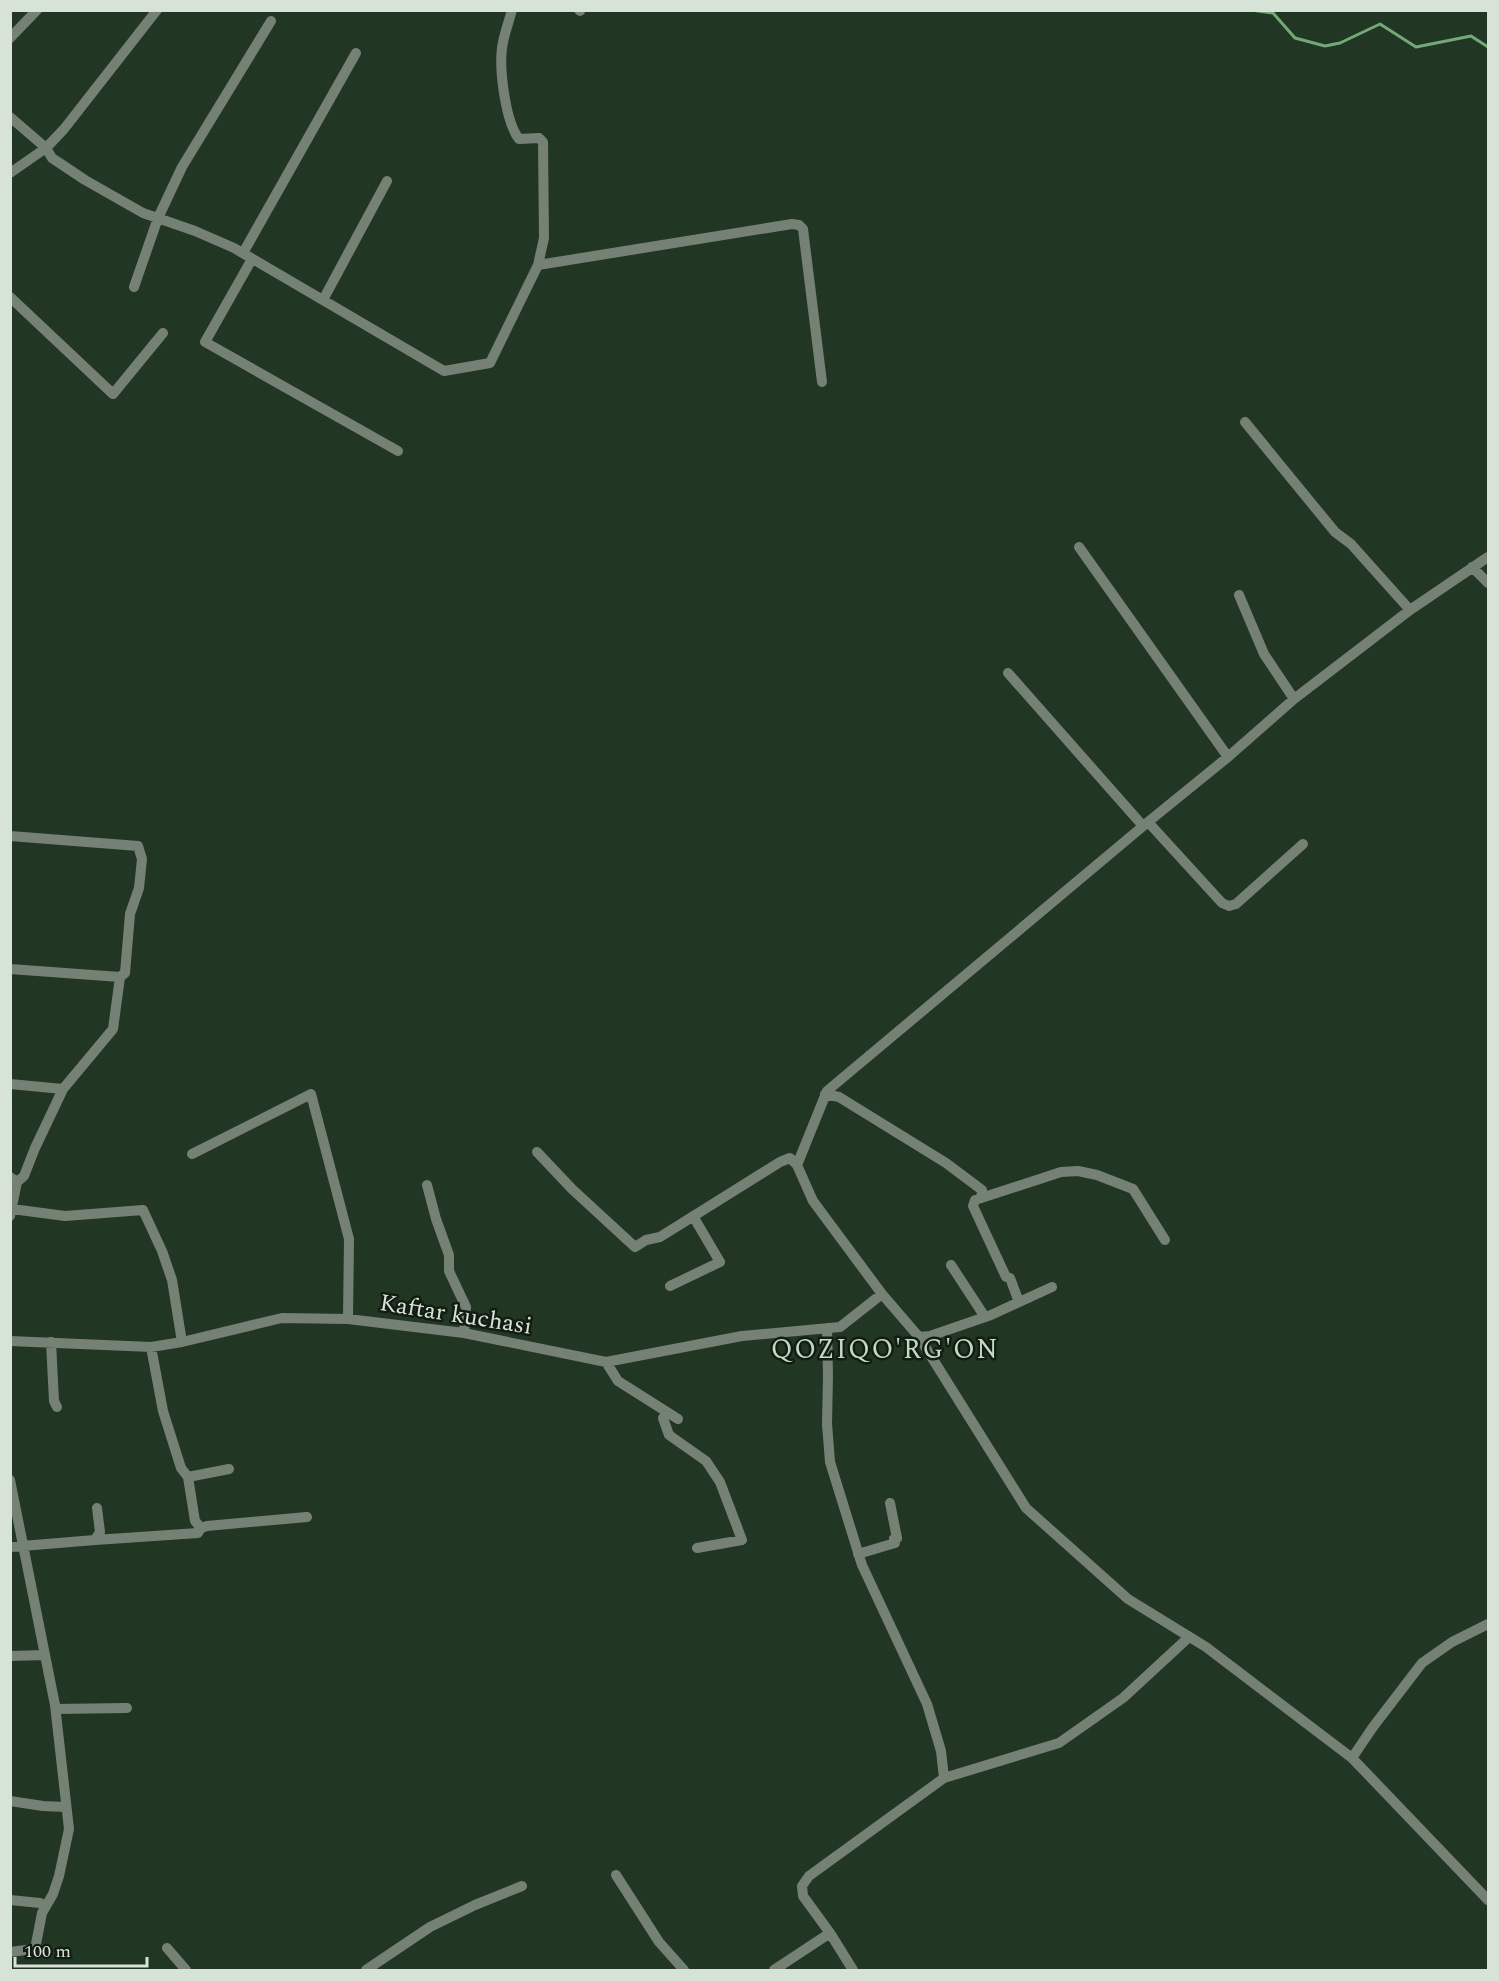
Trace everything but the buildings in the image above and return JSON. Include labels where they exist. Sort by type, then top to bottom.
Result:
[{"type":"street","points":[[10,38],[37,10]]},
{"type":"street","points":[[10,173],[46,148],[64,129],[157,10]]},
{"type":"street","points":[[10,117],[46,148],[52,158],[85,180],[143,213],[195,231],[248,256],[444,371],[490,363],[538,265],[544,238],[543,142],[539,138],[519,139],[515,134],[501,74],[503,43],[512,10]]},
{"type":"street","points":[[134,287],[158,218],[182,167],[271,21]]},
{"type":"street","points":[[356,53],[205,342],[398,451]]},
{"type":"street","points":[[322,300],[387,181]]},
{"type":"street","points":[[538,265],[792,224],[799,225],[803,229],[822,382]]},
{"type":"street","points":[[10,297],[113,394],[163,333]]},
{"type":"street","points":[[1245,422],[1335,532],[1351,544],[1410,610]]},
{"type":"street","points":[[1079,547],[1228,757]]},
{"type":"street","points":[[797,1165],[827,1091],[1228,757],[1294,699],[1410,610],[1488,557]]},
{"type":"street","points":[[1472,567],[1488,583]]},
{"type":"street","points":[[1239,595],[1264,654],[1294,699]]},
{"type":"street","points":[[1008,673],[1145,824],[1222,903],[1229,906],[1236,904],[1304,844]]},
{"type":"street","points":[[10,836],[138,846],[142,859],[139,888],[130,914],[125,973],[120,977],[112,1029],[63,1089],[34,1148],[24,1176],[14,1180],[11,1212],[64,1216],[143,1210],[162,1251],[172,1280],[182,1342]]},
{"type":"street","points":[[10,969],[120,977]]},
{"type":"street","points":[[10,1084],[63,1089]]},
{"type":"street","points":[[192,1155],[311,1094],[349,1239],[348,1318]]},
{"type":"street","points":[[825,1094],[839,1097],[946,1163],[982,1190],[981,1198]]},
{"type":"street","points":[[537,1152],[572,1190],[635,1247],[646,1240],[660,1237],[790,1158],[797,1165],[813,1201],[882,1294],[920,1337],[1026,1508],[1128,1599],[1206,1647],[1352,1758],[1488,1900]]},
{"type":"street","points":[[1019,1302],[1010,1278],[1006,1277],[973,1206],[975,1200],[1061,1172],[1078,1171],[1097,1175],[1133,1189],[1165,1240]]},
{"type":"street","points":[[427,1185],[449,1255],[450,1271],[465,1307],[464,1333]]},
{"type":"street","points":[[670,1286],[720,1262],[693,1216]]},
{"type":"street","points":[[951,1265],[986,1317]]},
{"type":"street","points":[[920,1337],[930,1336],[986,1317],[1052,1287]]},
{"type":"street","name":"Kaftar kuchasi","points":[[10,1341],[151,1347],[182,1342],[282,1318],[348,1318],[464,1333],[606,1362],[742,1336],[840,1327],[882,1294]]},
{"type":"street","points":[[826,1328],[827,1424],[830,1462],[858,1554],[927,1704],[941,1751],[944,1778]]},
{"type":"street","points":[[51,1342],[54,1401],[57,1407]]},
{"type":"street","points":[[151,1347],[163,1411],[181,1468],[188,1477],[195,1521],[201,1528]]},
{"type":"street","points":[[606,1362],[618,1381],[678,1419]]},
{"type":"street","points":[[667,1412],[663,1418],[669,1435],[706,1461],[720,1482],[742,1535],[742,1539],[697,1548]]},
{"type":"street","points":[[188,1477],[229,1469]]},
{"type":"street","points":[[10,1480],[56,1709],[69,1829],[56,1885],[40,1919],[34,1949],[10,1952]]},
{"type":"street","points":[[858,1554],[895,1543],[894,1539],[897,1538],[890,1503]]},
{"type":"street","points":[[95,1540],[100,1532],[97,1508]]},
{"type":"street","points":[[10,1547],[198,1533],[201,1528],[207,1526],[308,1516]]},
{"type":"street","points":[[1352,1758],[1422,1663],[1452,1642],[1488,1623]]},
{"type":"street","points":[[853,1971],[830,1933],[802,1896],[802,1886],[809,1875],[944,1778],[1059,1743],[1123,1698],[1189,1637]]},
{"type":"street","points":[[10,1656],[45,1654]]},
{"type":"street","points":[[56,1709],[128,1707]]},
{"type":"street","points":[[10,1801],[65,1807]]},
{"type":"street","points":[[616,1875],[659,1942],[684,1971]]},
{"type":"street","points":[[366,1971],[430,1927],[522,1886]]},
{"type":"street","points":[[10,1900],[40,1903],[45,1906]]},
{"type":"street","points":[[774,1971],[830,1933]]},
{"type":"street","points":[[167,1948],[186,1971]]},
{"type":"waterway","points":[[1251,10],[1273,13],[1295,38],[1325,46],[1340,43],[1380,24],[1416,47],[1471,36],[1488,47]]},
{"type":"district","name":"QOZIQO'RG'ON","points":[[885,1349]]}]
